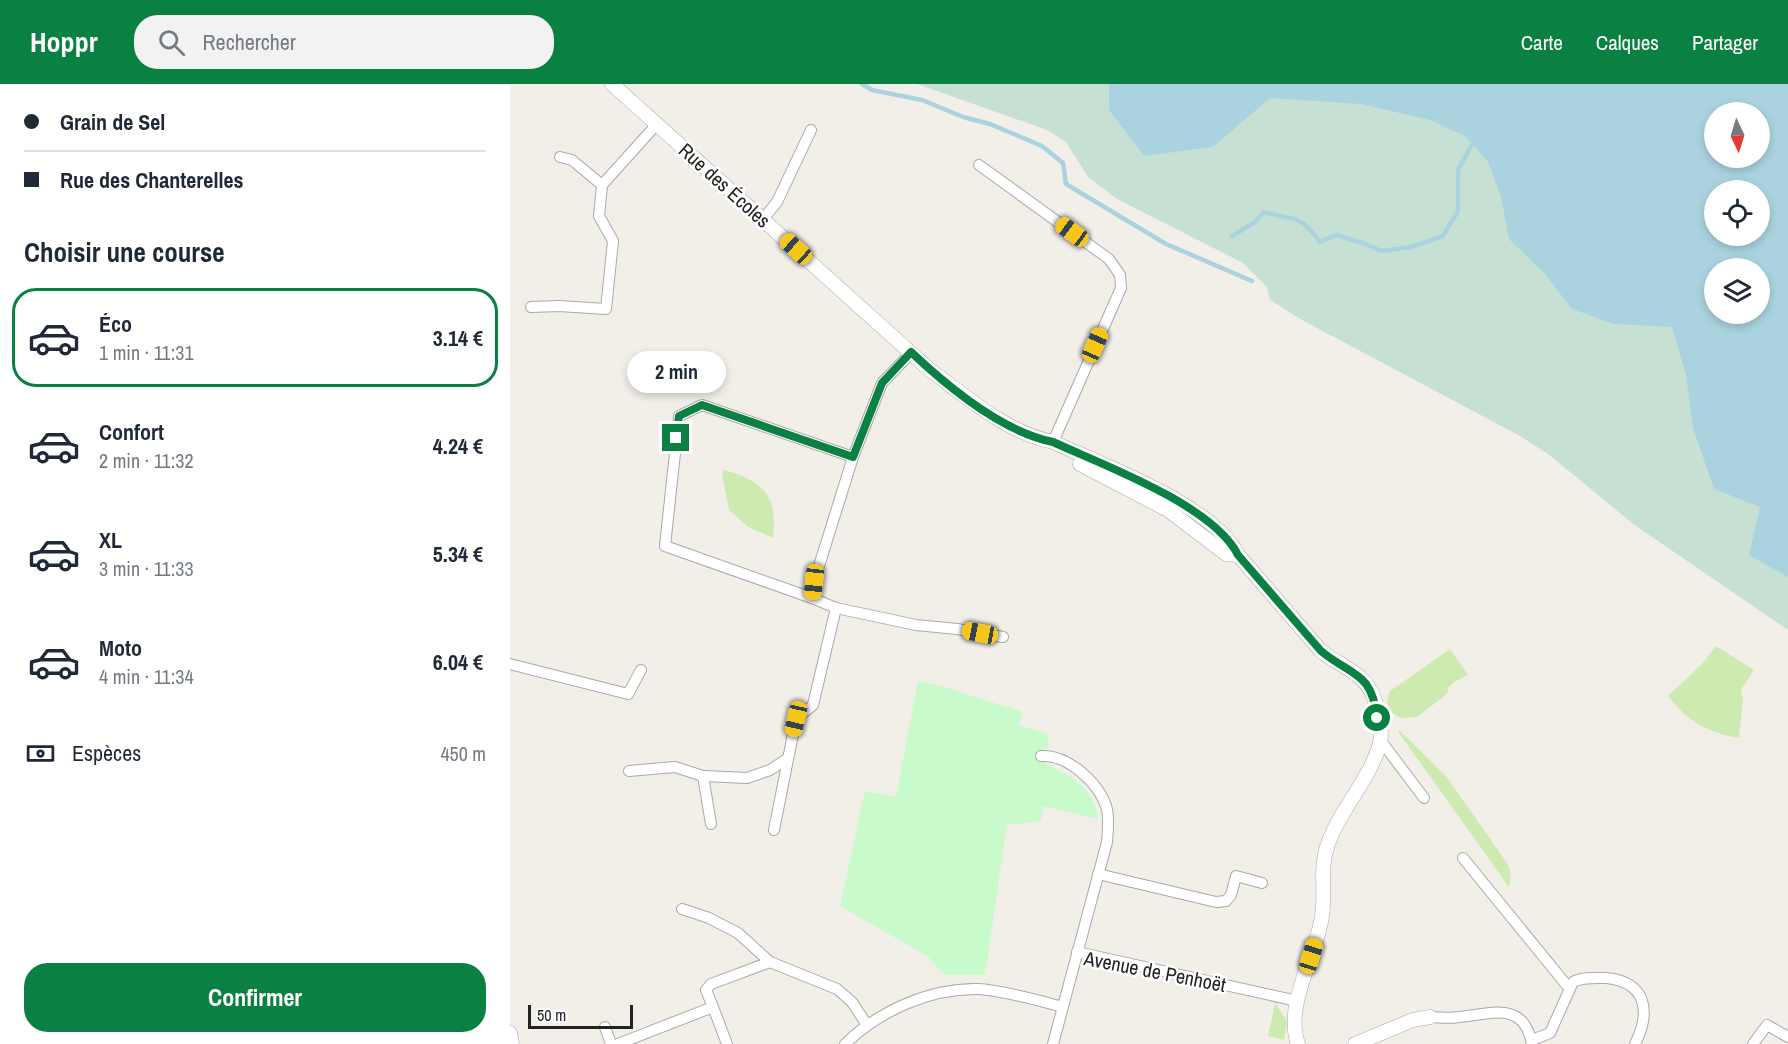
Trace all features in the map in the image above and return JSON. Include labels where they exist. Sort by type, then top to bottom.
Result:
[{"type":"street","name":"Rue des Écoles","points":[[612,84],[930,370],[984,410],[1037,439],[1048,449],[1168,510],[1226,554],[1238,555]]},
{"type":"street","points":[[531,307],[606,309],[613,241],[599,216],[602,184],[657,124]]},
{"type":"street","points":[[763,219],[777,202],[811,130]]},
{"type":"street","points":[[560,157],[572,160],[602,184]]},
{"type":"street","points":[[979,165],[1109,259],[1120,275],[1121,288],[1053,442]]},
{"type":"street","points":[[812,598],[814,582],[853,457],[882,383],[911,352]]},
{"type":"street","points":[[853,457],[702,405],[679,416],[664,546],[836,608],[916,625],[1003,637]]},
{"type":"street","name":"Rue des Écoles","points":[[1037,439],[1053,442],[1169,496],[1209,523],[1233,545],[1238,555],[1321,651],[1330,659],[1354,671],[1372,693],[1381,741],[1424,798]]},
{"type":"street","points":[[1168,510],[1176,509],[1197,521],[1209,523],[1212,542]]},
{"type":"street","points":[[774,830],[796,719],[813,705],[836,608]]},
{"type":"street","points":[[510,664],[628,694],[641,670]]},
{"type":"street","points":[[1298,1044],[1297,1001],[1322,918],[1323,866],[1327,846],[1381,741]]},
{"type":"street","points":[[1041,756],[1049,755],[1065,762],[1086,777],[1102,797],[1107,810],[1107,842],[1077,952]]},
{"type":"street","points":[[629,771],[675,767],[704,776],[747,778],[770,770],[787,759]]},
{"type":"street","points":[[704,776],[711,824]]},
{"type":"street","points":[[1463,858],[1569,988]]},
{"type":"street","points":[[1098,873],[1215,902],[1226,901],[1231,895],[1236,876],[1262,884]]},
{"type":"street","points":[[682,909],[709,918],[738,933],[770,962],[837,989],[852,1002],[867,1025]]},
{"type":"street","name":"Avenue de Penhoët","points":[[1053,1044],[1077,952],[1297,1001]]},
{"type":"street","points":[[726,1044],[706,990],[711,984],[770,962]]},
{"type":"street","points":[[1354,1044],[1413,1020],[1430,1017],[1452,1018],[1492,1011],[1508,1012],[1522,1022],[1532,1042],[1550,1034],[1569,988],[1576,980],[1600,978],[1618,980],[1637,991],[1643,1005],[1645,1023],[1635,1044]]},
{"type":"street","points":[[848,1043],[867,1025],[925,997],[964,990],[980,989],[1064,1007]]},
{"type":"street","points":[[618,1044],[713,1006]]},
{"type":"street","points":[[1753,1044],[1767,1025],[1788,1037]]},
{"type":"street","points":[[604,1027],[611,1044]]},
{"type":"street","points":[[510,1033],[512,1044]]},
{"type":"green space","points":[[917,84],[1788,84],[1788,630],[1636,526],[1548,454],[1520,436],[1302,320],[1270,300],[1267,287],[1243,263],[1117,199],[1088,177],[1066,142],[1047,130]]},
{"type":"green space","points":[[724,470],[749,479],[765,492],[773,511],[773,538],[748,527],[729,510],[722,475]]},
{"type":"green space","points":[[1716,646],[1754,670],[1741,690],[1743,701],[1739,738],[1718,733],[1699,724],[1675,705],[1668,696],[1702,664]]},
{"type":"green space","points":[[1450,649],[1468,675],[1454,682],[1447,694],[1417,717],[1401,718],[1389,711],[1387,702],[1390,691]]},
{"type":"green space","points":[[918,681],[945,687],[1023,712],[1019,725],[1048,734],[1047,765],[1081,785],[1092,799],[1096,809],[1098,819],[1043,806],[1041,821],[1007,825],[985,975],[945,975],[927,956],[840,906],[865,791],[896,797]]},
{"type":"green space","points":[[1398,729],[1446,776],[1507,863],[1511,874],[1509,887],[1399,733]]},
{"type":"green space","points":[[1275,1003],[1287,1021],[1284,1040],[1268,1036]]},
{"type":"water","points":[[1109,84],[1788,84],[1788,577],[1749,555],[1760,507],[1714,489],[1693,428],[1686,375],[1672,327],[1614,324],[1572,309],[1545,274],[1509,239],[1501,197],[1488,162],[1465,136],[1430,120],[1361,104],[1270,98],[1213,147],[1144,156],[1109,110]]},
{"type":"waterway","points":[[862,84],[872,90],[922,100],[963,117],[990,124],[1042,146],[1063,163],[1066,184],[1166,244],[1252,281]]},
{"type":"waterway","points":[[1232,236],[1255,222],[1264,212],[1301,222],[1320,242],[1336,235],[1381,251],[1411,247],[1443,236],[1458,211],[1458,170],[1475,139]]},
{"type":"route","points":[[676,438],[679,416],[702,405],[853,457],[882,383],[911,352],[930,370],[984,410],[1037,439],[1053,442],[1169,496],[1213,526],[1233,545],[1238,555],[1321,651],[1330,659],[1354,671],[1361,678],[1375,699],[1377,718]]}]
